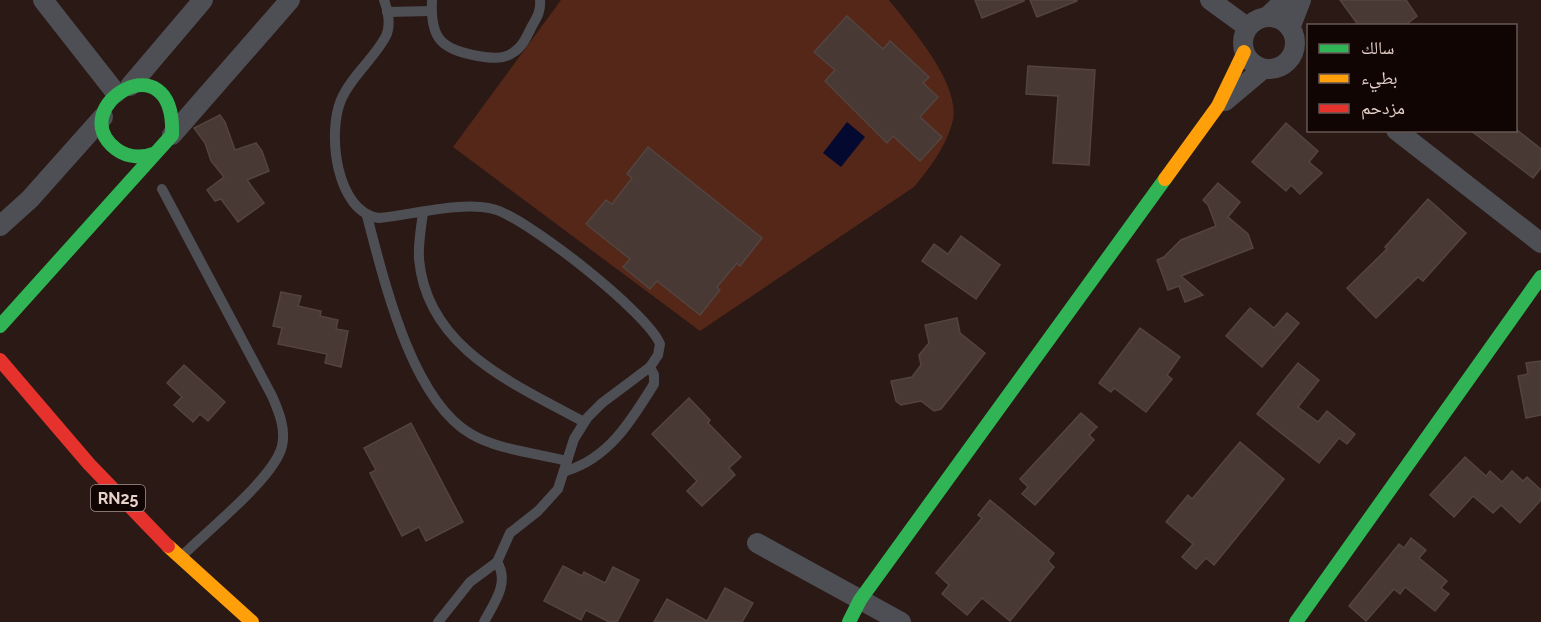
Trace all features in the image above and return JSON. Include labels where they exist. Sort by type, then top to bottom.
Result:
[{"type":"street","points":[[43,0],[123,90]]},
{"type":"street","points":[[156,153],[135,157],[123,154],[112,146],[104,130],[103,117],[107,103],[123,90],[203,0]]},
{"type":"street","points":[[0,326],[156,153],[166,145],[172,135],[290,0]]},
{"type":"street","points":[[1210,0],[1247,27]]},
{"type":"street","points":[[1267,17],[1285,0]]},
{"type":"street","points":[[1290,28],[1301,0]]},
{"type":"street","points":[[1267,17],[1280,19],[1290,28],[1301,56],[1276,68],[1263,69],[1251,63],[1244,52],[1242,39],[1247,27],[1256,20],[1267,17]]},
{"type":"street","points":[[849,622],[860,600],[1218,106],[1244,52]]},
{"type":"street","points":[[1218,106],[1263,69]]},
{"type":"street","points":[[123,90],[153,87],[168,100],[174,111],[172,135]]},
{"type":"street","points":[[0,225],[30,199],[103,117]]},
{"type":"street","points":[[1399,132],[1541,243]]},
{"type":"street","points":[[1296,622],[1541,277]]},
{"type":"street","name":"RN25","points":[[0,360],[121,501],[179,559],[252,622]]},
{"type":"street","points":[[757,543],[901,622]]},
{"type":"lane","points":[[384,0],[387,12],[386,36],[348,86],[341,99],[335,123],[340,172],[347,197],[352,205],[367,216],[379,219],[479,207],[504,212],[526,224],[639,315],[660,344],[658,355],[650,367],[602,403],[584,422],[574,439],[558,489],[548,501],[510,533],[497,562],[470,582],[438,622]]},
{"type":"lane","points":[[387,12],[432,6],[434,30],[449,48],[502,58],[516,51],[524,41],[540,10],[540,0]]},
{"type":"lane","points":[[162,189],[272,396],[283,431],[283,444],[271,470],[179,559]]},
{"type":"lane","points":[[423,213],[419,250],[421,272],[430,301],[450,335],[484,366],[584,422]]},
{"type":"lane","points":[[367,216],[383,275],[407,346],[437,404],[460,427],[484,440],[567,466],[593,460],[613,443],[654,384],[654,375],[650,367]]},
{"type":"lane","points":[[484,622],[502,587],[502,573],[497,562]]},
{"type":"shaded area","points":[[561,0],[889,0],[922,42],[943,76],[954,109],[952,124],[941,150],[914,187],[700,331],[453,147]]},
{"type":"water","points":[[847,122],[865,137],[841,167],[823,153]]},
{"type":"building","points":[[975,0],[1024,0],[1024,1],[982,18]]},
{"type":"building","points":[[1030,0],[1077,0],[1077,1],[1037,17]]},
{"type":"building","points":[[1340,0],[1406,0],[1417,16],[1407,24],[1358,24]]},
{"type":"building","points":[[847,16],[883,49],[890,41],[929,77],[923,83],[938,97],[920,117],[942,137],[920,161],[893,136],[887,143],[825,81],[835,70],[814,52]]},
{"type":"building","points":[[1028,66],[1095,70],[1089,165],[1053,163],[1058,96],[1026,94]]},
{"type":"building","points":[[220,115],[225,122],[235,150],[256,143],[262,151],[269,171],[247,180],[264,203],[238,222],[221,199],[215,201],[207,190],[224,177],[211,161],[205,143],[194,128]]},
{"type":"building","points":[[1286,123],[1318,151],[1309,162],[1322,173],[1300,194],[1291,185],[1286,191],[1252,162]]},
{"type":"building","points":[[1517,130],[1541,149],[1541,168],[1533,178],[1473,132],[1517,132]]},
{"type":"building","points":[[648,147],[762,238],[740,266],[737,263],[717,287],[720,290],[700,315],[657,281],[650,289],[623,267],[630,259],[586,224],[606,200],[612,204],[632,178],[627,174]]},
{"type":"building","points":[[1218,183],[1240,202],[1228,217],[1248,234],[1253,248],[1181,276],[1203,295],[1185,302],[1179,286],[1168,290],[1157,260],[1164,257],[1181,240],[1216,226],[1208,205],[1203,200]]},
{"type":"building","points":[[1428,199],[1466,233],[1423,281],[1418,277],[1376,318],[1347,288],[1387,249],[1385,247]]},
{"type":"building","points":[[961,236],[1000,265],[976,299],[922,261],[934,244],[948,254]]},
{"type":"building","points":[[281,292],[301,296],[298,306],[321,311],[320,316],[338,320],[336,329],[348,331],[341,367],[325,363],[327,354],[278,344],[282,328],[273,326]]},
{"type":"building","points":[[1250,308],[1274,328],[1287,313],[1299,323],[1262,367],[1226,336]]},
{"type":"building","points":[[957,318],[960,333],[985,353],[941,409],[934,411],[921,401],[901,405],[896,401],[891,381],[912,377],[921,365],[919,355],[929,343],[925,325]]},
{"type":"building","points":[[1140,328],[1180,357],[1167,375],[1172,379],[1146,412],[1114,388],[1111,392],[1099,383]]},
{"type":"building","points":[[1541,361],[1541,415],[1526,418],[1518,376],[1528,374],[1526,363]]},
{"type":"building","points":[[1298,363],[1319,380],[1298,407],[1318,422],[1327,411],[1355,434],[1347,444],[1339,438],[1319,463],[1257,414]]},
{"type":"building","points":[[184,365],[225,402],[208,421],[200,414],[193,422],[174,405],[182,397],[167,383]]},
{"type":"building","points":[[689,398],[710,420],[708,423],[741,457],[729,468],[735,475],[702,506],[687,491],[697,481],[652,434]]},
{"type":"building","points":[[1081,413],[1097,427],[1089,435],[1094,440],[1035,505],[1022,494],[1028,487],[1020,479]]},
{"type":"building","points":[[411,423],[463,522],[426,541],[419,527],[402,536],[370,473],[376,470],[364,448]]},
{"type":"building","points":[[1240,442],[1284,479],[1214,565],[1206,558],[1196,569],[1182,557],[1193,544],[1166,522],[1188,495],[1192,499]]},
{"type":"building","points":[[1465,457],[1486,476],[1490,471],[1502,482],[1512,471],[1523,481],[1527,477],[1541,490],[1541,500],[1520,523],[1501,505],[1493,513],[1473,496],[1454,517],[1430,495]]},
{"type":"building","points":[[990,500],[1054,553],[1048,561],[1054,567],[1010,621],[982,598],[967,615],[942,594],[949,585],[936,573],[982,518],[978,515]]},
{"type":"building","points":[[1411,538],[1426,550],[1419,558],[1447,581],[1441,588],[1449,594],[1435,611],[1405,587],[1400,594],[1394,589],[1366,621],[1349,606],[1399,544],[1404,548]]},
{"type":"building","points":[[563,566],[582,576],[584,572],[605,583],[613,567],[639,580],[617,622],[609,622],[586,610],[581,620],[544,601]]},
{"type":"building","points":[[725,588],[753,603],[742,622],[654,622],[667,599],[707,621]]},
{"type":"traffic: fast","points":[[0,326],[172,135],[169,106],[157,90],[142,85],[125,90],[111,100],[103,115],[103,132],[116,149],[125,154],[146,156],[151,155],[156,153]]},
{"type":"traffic: fast","points":[[849,622],[860,600],[1165,179]]},
{"type":"traffic: fast","points":[[1296,622],[1541,277]]},
{"type":"traffic: slow","points":[[1165,179],[1218,106],[1244,52]]},
{"type":"traffic: slow","points":[[168,546],[252,622]]},
{"type":"traffic: jam","points":[[0,360],[89,464],[168,546]]}]
